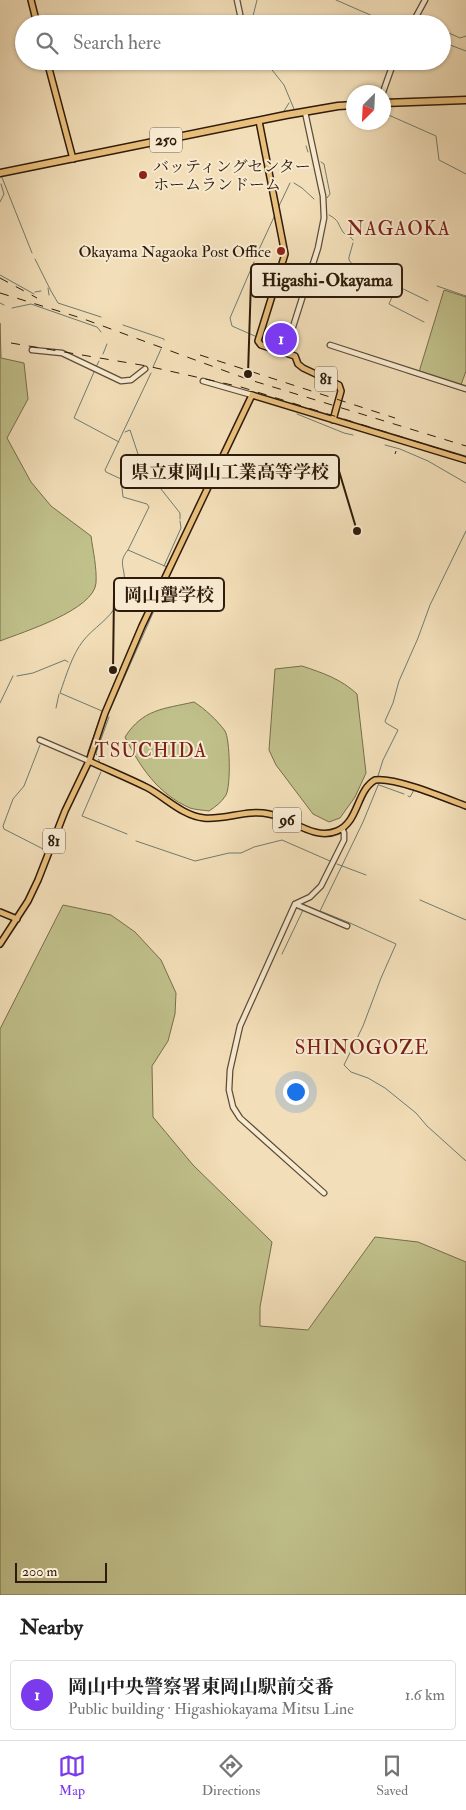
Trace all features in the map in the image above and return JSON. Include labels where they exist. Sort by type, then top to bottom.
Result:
[{"type":"highway","points":[[391,103],[466,100]]},
{"type":"highway","name":"250","points":[[1,173],[346,106]]},
{"type":"main road","points":[[31,0],[35,15]]},
{"type":"main road","points":[[49,70],[73,159]]},
{"type":"main road","name":"81","points":[[0,944],[17,919],[38,880],[89,761],[105,713],[142,626],[252,395],[334,420],[341,388],[337,383],[303,368],[298,364],[295,356],[258,342],[285,254],[259,121]]},
{"type":"main road","points":[[334,420],[466,460]]},
{"type":"main road","name":"96","points":[[89,761],[148,788],[183,811],[199,817],[259,812],[270,814],[318,833],[327,833],[342,828]]},
{"type":"main road","points":[[342,828],[353,816],[365,789],[375,780],[386,780],[412,787],[466,806]]},
{"type":"main road","points":[[0,912],[17,919]]},
{"type":"street","points":[[237,0],[240,14]]},
{"type":"street","points":[[416,15],[424,0]]},
{"type":"street","points":[[385,85],[391,70]]},
{"type":"street","points":[[285,352],[318,248],[324,218],[323,196],[305,112]]},
{"type":"street","points":[[330,345],[466,389]]},
{"type":"street","points":[[32,350],[62,353],[121,381],[131,380],[145,369]]},
{"type":"street","points":[[203,381],[252,395]]},
{"type":"street","points":[[40,740],[89,761]]},
{"type":"street","points":[[324,1193],[240,1118],[233,1107],[229,1090],[229,1073],[240,1026],[295,904],[310,897],[321,886],[344,840],[342,828]]},
{"type":"street","points":[[295,904],[347,926]]},
{"type":"green space","points":[[444,290],[466,297],[466,371],[461,385],[419,372]]},
{"type":"green space","points":[[0,323],[1,358],[24,363],[28,399],[7,438],[31,482],[51,506],[91,536],[96,583],[92,593],[71,611],[40,626],[0,641]]},
{"type":"green space","points":[[302,666],[338,680],[357,694],[366,773],[355,797],[340,818],[329,822],[313,814],[276,765],[269,750],[275,669]]},
{"type":"green space","points":[[194,702],[211,715],[222,727],[227,736],[228,743],[228,790],[222,800],[209,811],[190,808],[168,795],[151,779],[125,737],[147,715],[163,709]]},
{"type":"green space","points":[[63,905],[111,915],[135,932],[161,960],[176,993],[175,1014],[168,1041],[152,1066],[153,1117],[193,1165],[272,1242],[260,1307],[260,1326],[308,1330],[375,1237],[418,1242],[466,1262],[466,1595],[0,1595],[0,1029]]},
{"type":"waterway","points":[[253,15],[257,0]]},
{"type":"waterway","points":[[336,0],[370,15]]},
{"type":"waterway","points":[[451,34],[460,38],[466,36]]},
{"type":"waterway","points":[[451,45],[466,51]]},
{"type":"waterway","points":[[272,70],[284,85],[294,109]]},
{"type":"waterway","points":[[284,111],[289,103]]},
{"type":"waterway","points":[[391,116],[436,136],[439,160],[466,174]]},
{"type":"waterway","points":[[306,146],[308,152]]},
{"type":"waterway","points":[[321,162],[324,164],[330,194],[327,198]]},
{"type":"waterway","points":[[1,175],[32,253]]},
{"type":"waterway","points":[[278,208],[290,183]]},
{"type":"waterway","points":[[294,183],[314,199]]},
{"type":"waterway","points":[[0,202],[4,194],[1,184]]},
{"type":"waterway","points":[[255,258],[275,215]]},
{"type":"waterway","points":[[329,215],[337,221],[344,234],[353,240]]},
{"type":"waterway","points":[[353,243],[349,260],[355,268],[428,301]]},
{"type":"waterway","points":[[35,259],[58,303],[101,317]]},
{"type":"waterway","points":[[254,262],[230,318],[232,326],[257,337]]},
{"type":"waterway","points":[[0,275],[34,294]]},
{"type":"waterway","points":[[355,287],[360,275]]},
{"type":"waterway","points":[[437,286],[466,296]]},
{"type":"waterway","points":[[48,288],[49,295]]},
{"type":"waterway","points":[[357,288],[370,294],[373,288],[392,297],[389,304],[424,322]]},
{"type":"waterway","points":[[35,292],[41,291]]},
{"type":"waterway","points":[[0,303],[4,305]]},
{"type":"waterway","points":[[12,308],[31,304],[97,327],[101,332]]},
{"type":"waterway","points":[[123,325],[164,340]]},
{"type":"waterway","points":[[262,339],[278,343]]},
{"type":"waterway","points":[[103,354],[107,344]]},
{"type":"waterway","points":[[153,367],[161,349]]},
{"type":"waterway","points":[[96,367],[99,361]]},
{"type":"waterway","points":[[94,372],[74,418],[119,442]]},
{"type":"waterway","points":[[102,711],[60,693],[79,647],[117,604],[124,582],[122,562],[149,507],[147,504],[123,497],[121,479],[105,470],[151,373]]},
{"type":"waterway","points":[[407,373],[466,392]]},
{"type":"waterway","points":[[297,414],[353,435]]},
{"type":"waterway","points":[[125,432],[130,430],[144,475],[149,479],[153,479],[180,513],[180,519]]},
{"type":"waterway","points":[[385,445],[428,461],[466,483]]},
{"type":"waterway","points":[[164,566],[181,528],[180,521]]},
{"type":"waterway","points":[[378,776],[383,760],[398,730],[385,721],[393,703],[399,681],[430,605],[466,531]]},
{"type":"waterway","points":[[128,550],[167,567]]},
{"type":"waterway","points":[[109,712],[172,570]]},
{"type":"waterway","points":[[17,676],[33,673],[65,660],[68,662]]},
{"type":"waterway","points":[[0,703],[13,676]]},
{"type":"waterway","points":[[56,708],[59,694]]},
{"type":"waterway","points":[[88,752],[101,715]]},
{"type":"waterway","points":[[100,763],[96,753],[109,717]]},
{"type":"waterway","points":[[40,745],[24,786],[13,799],[3,826],[4,829],[47,851]]},
{"type":"waterway","points":[[75,785],[82,768]]},
{"type":"waterway","points":[[101,772],[82,816],[127,834]]},
{"type":"waterway","points":[[379,783],[363,822],[320,911],[396,944],[363,1026],[344,1065],[351,1072],[368,1078],[385,1088],[416,1113],[427,1126],[466,1161]]},
{"type":"waterway","points":[[379,785],[404,794]]},
{"type":"waterway","points":[[408,796],[410,797],[414,790],[457,806]]},
{"type":"waterway","points":[[48,847],[54,832]]},
{"type":"waterway","points":[[136,841],[195,861],[229,853],[241,853],[254,847],[282,840],[330,861]]},
{"type":"waterway","points":[[337,864],[366,875]]},
{"type":"waterway","points":[[22,905],[27,897]]},
{"type":"waterway","points":[[420,900],[466,920]]},
{"type":"waterway","points":[[305,905],[319,911]]},
{"type":"waterway","points":[[282,954],[303,910]]},
{"type":"waterway","points":[[8,937],[17,924]]},
{"type":"railway","points":[[0,278],[37,298]]},
{"type":"railway","points":[[0,293],[81,318],[247,379],[466,446]]},
{"type":"railway","points":[[11,343],[147,366],[241,387],[466,457]]},
{"type":"railway","points":[[200,355],[395,418]]},
{"type":"place","name":"バッティングセンター ホームランドーム","points":[[143,175]]},
{"type":"place","name":"Okayama Nagaoka Post Office","points":[[281,251]]},
{"type":"place","name":"岡山中央警察署東岡山駅前交番","points":[[281,339]]},
{"type":"place","name":"Higashi-Okayama","points":[[248,374]]},
{"type":"place","name":"県立東岡山工業高等学校","points":[[357,531]]},
{"type":"place","name":"岡山聾学校","points":[[113,670]]},
{"type":"district","name":"NAGAOKA","points":[[399,228]]},
{"type":"district","name":"TSUCHIDA","points":[[151,750]]},
{"type":"district","name":"SHINOGOZE","points":[[362,1047]]}]
